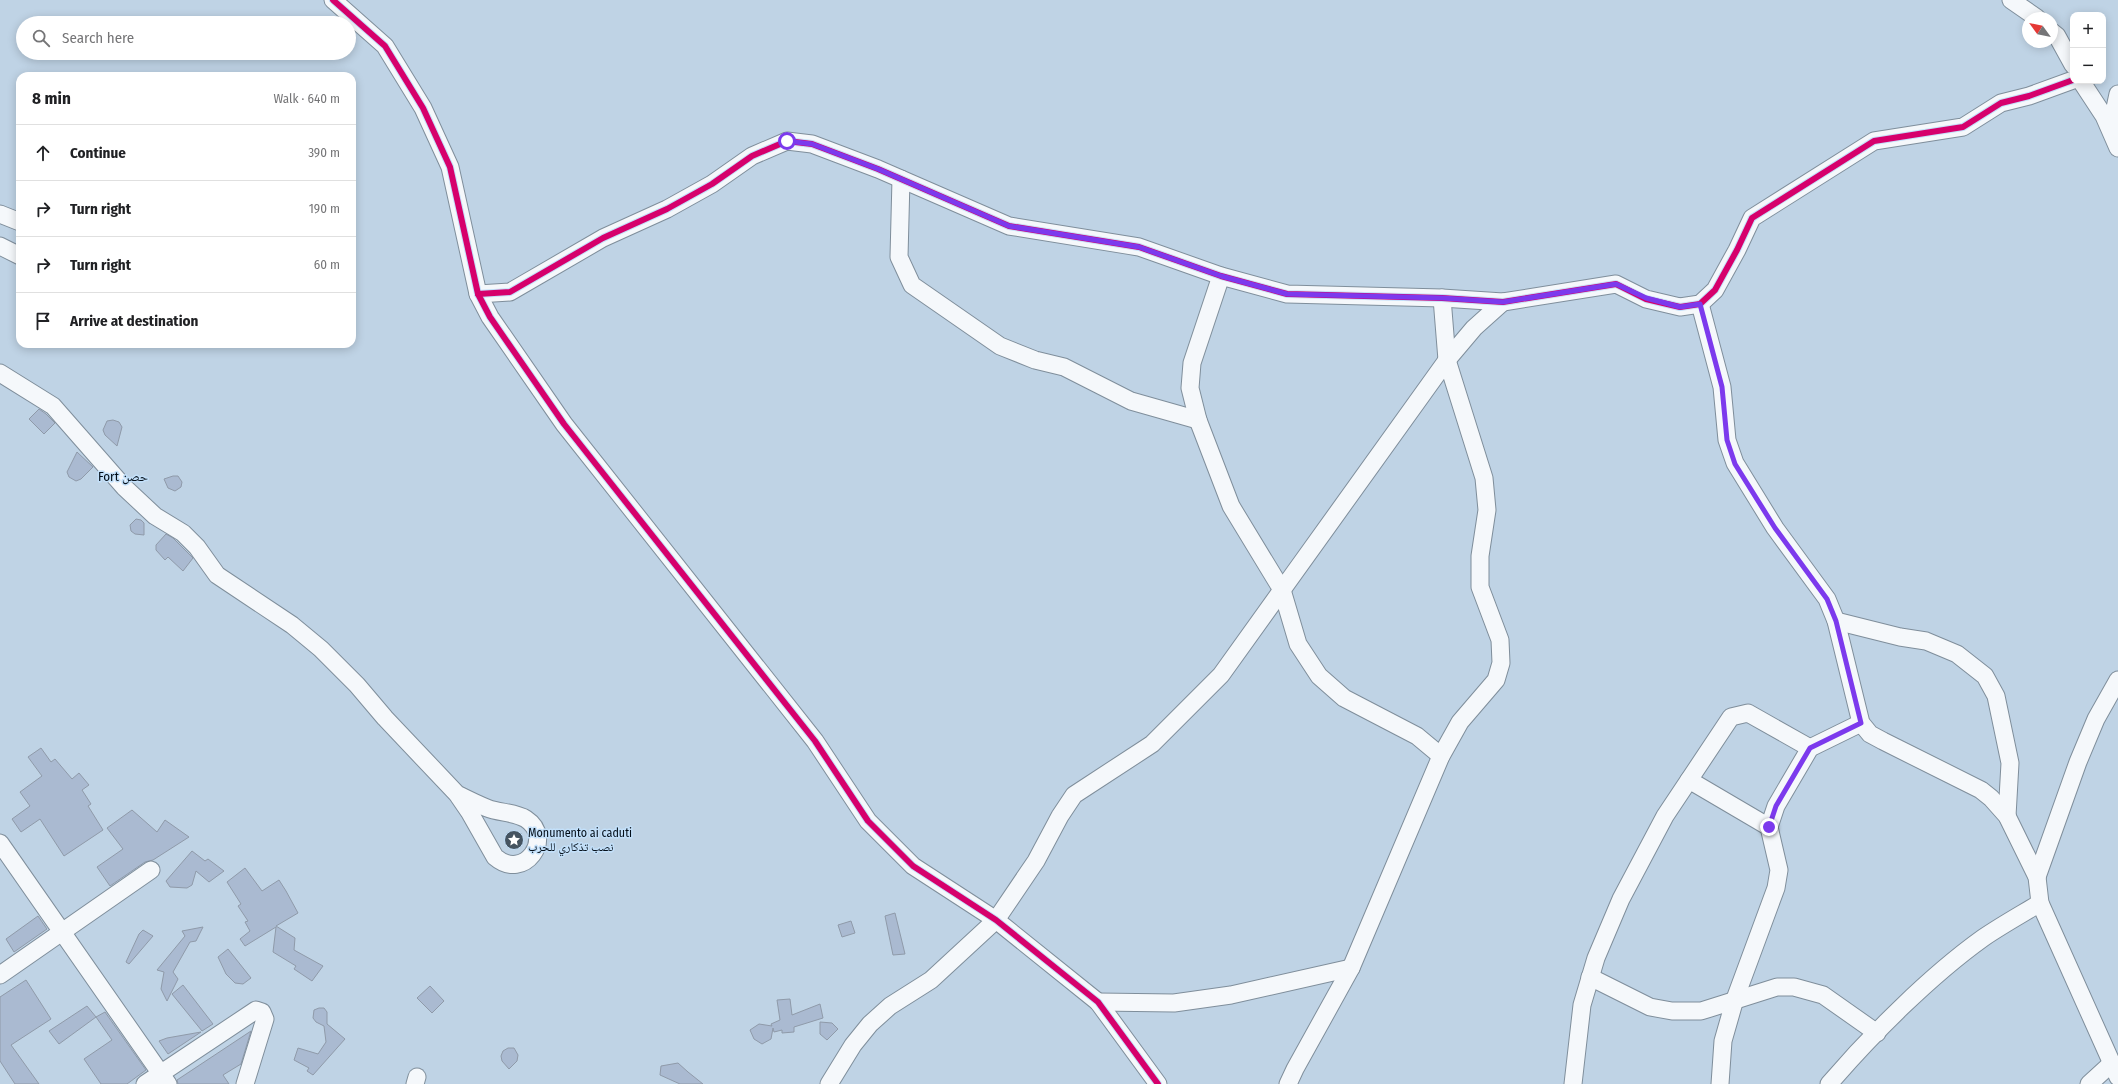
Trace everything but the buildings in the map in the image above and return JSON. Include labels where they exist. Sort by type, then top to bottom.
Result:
[{"type":"street","points":[[333,0],[351,16]]},
{"type":"street","points":[[2011,0],[2034,11]]},
{"type":"street","points":[[356,20],[385,46],[423,108],[450,166],[478,294],[490,317],[564,424],[815,741],[868,821],[912,866],[996,920],[1098,1002],[1158,1084]]},
{"type":"street","points":[[2058,38],[2070,60]]},
{"type":"street","points":[[478,294],[510,292],[603,238],[666,209],[712,184],[752,156],[787,141],[812,144],[900,179],[1009,226],[1139,247],[1221,276],[1287,294],[1442,298],[1503,302],[1616,284],[1646,298],[1680,307],[1700,304],[1715,290],[1737,250],[1752,218],[1874,141],[1963,127],[2001,103],[2029,96],[2070,81]]},
{"type":"street","points":[[2083,84],[2104,116],[2118,148]]},
{"type":"street","points":[[2118,94],[2115,108],[2118,148]]},
{"type":"street","points":[[900,179],[899,257],[912,285],[1000,346],[1035,360],[1064,367],[1131,400],[1198,420]]},
{"type":"street","points":[[0,214],[16,220]]},
{"type":"street","points":[[0,246],[16,254]]},
{"type":"street","points":[[1221,276],[1192,363],[1190,388],[1198,420],[1231,506],[1282,590],[1298,644],[1319,676],[1344,698],[1417,736],[1441,756]]},
{"type":"street","points":[[1288,1084],[1351,968],[1441,756],[1460,722],[1496,680],[1501,663],[1500,640],[1480,587],[1480,556],[1487,510],[1484,478],[1447,360],[1442,298]]},
{"type":"street","points":[[829,1084],[853,1045],[870,1024],[890,1006],[931,980],[996,920],[1036,861],[1060,816],[1074,795],[1152,744],[1221,675],[1447,360],[1474,328],[1503,302]]},
{"type":"street","points":[[1700,304],[1722,387],[1727,440],[1735,464],[1775,528],[1827,599],[1836,621],[1861,723],[1870,734],[1981,790],[2007,816],[2037,877],[2040,903],[2115,1070],[2089,1084]]},
{"type":"street","points":[[0,373],[53,406],[124,487],[155,516],[183,534],[197,547],[218,575],[292,626],[321,649],[357,685],[385,718],[457,794],[470,813],[490,851],[500,861],[511,865],[519,864],[532,856],[537,844],[537,837],[532,825],[526,819],[488,808],[457,794]]},
{"type":"street","points":[[1836,621],[1900,637],[1926,641],[1957,654],[1985,676],[1996,696],[2010,763],[2007,816]]},
{"type":"street","points":[[2037,877],[2078,762],[2096,719],[2118,680]]},
{"type":"street","points":[[1573,1084],[1582,1005],[1596,958],[1621,900],[1665,816],[1731,717],[1748,713],[1810,748]]},
{"type":"street","points":[[1720,1084],[1723,1041],[1735,999],[1776,888],[1779,870],[1769,827],[1776,806],[1810,748],[1861,723]]},
{"type":"street","points":[[1689,780],[1769,827]]},
{"type":"street","points":[[0,843],[164,1078]]},
{"type":"street","points":[[0,974],[60,931],[151,870]]},
{"type":"street","points":[[1829,1084],[1877,1033],[1931,980],[1983,938],[2040,903]]},
{"type":"street","points":[[1098,1002],[1174,1003],[1230,995],[1351,968]]},
{"type":"street","points":[[1590,977],[1650,1007],[1672,1011],[1701,1011],[1735,999],[1777,987],[1794,987],[1823,995],[1877,1033]]},
{"type":"street","points":[[145,1084],[164,1078],[256,1010],[262,1012],[265,1019],[245,1084]]},
{"type":"cycle path","points":[[333,0],[351,16]]},
{"type":"cycle path","points":[[356,20],[385,46],[423,108],[450,167],[478,294],[490,317],[564,424],[815,741],[868,821],[913,866],[996,920],[1098,1002],[1158,1084]]},
{"type":"cycle path","points":[[478,294],[510,292],[603,238],[667,209],[712,184],[752,156],[787,141],[812,144],[878,169],[1009,226],[1139,247],[1221,276],[1287,294],[1442,298],[1503,302],[1616,284],[1646,299],[1680,307],[1700,304],[1715,290],[1737,250],[1752,218],[1874,141],[1963,127],[2001,103],[2029,96],[2070,81]]},
{"type":"place","name":"Monumento ai caduti نصب تذكاري للحرب","points":[[514,840]]},
{"type":"district","name":"Fort حصن","points":[[123,476]]},
{"type":"route","points":[[787,141],[812,144],[878,169],[1009,226],[1139,247],[1221,276],[1287,294],[1442,298],[1503,302],[1616,284],[1646,298],[1680,307],[1700,304],[1722,387],[1727,440],[1735,464],[1775,528],[1827,599],[1836,621],[1861,723],[1810,748],[1776,806],[1769,827]]}]
